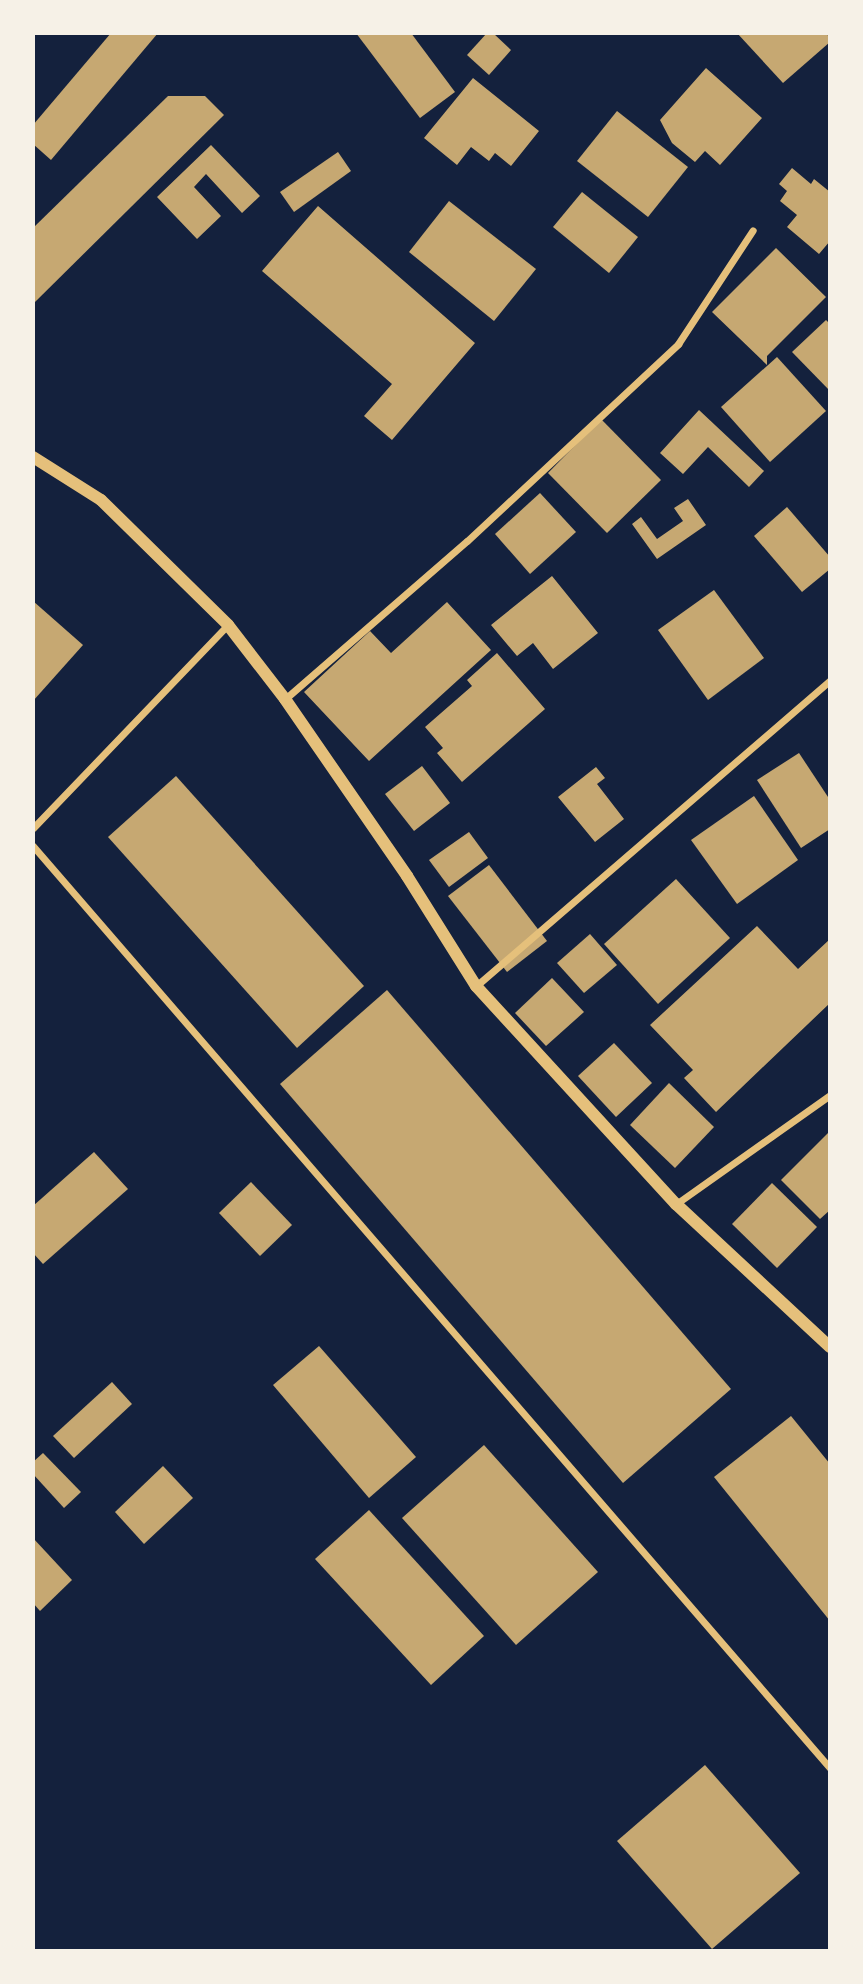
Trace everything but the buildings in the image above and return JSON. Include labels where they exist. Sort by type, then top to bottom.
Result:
[{"type":"street","points":[[285,699],[467,541],[678,344],[753,230]]},
{"type":"street","points":[[33,457],[101,500],[228,625],[285,699],[407,876],[476,986],[676,1204],[830,1347]]},
{"type":"street","points":[[33,828],[228,625]]},
{"type":"street","points":[[476,986],[830,680]]},
{"type":"street","points":[[33,846],[830,1768]]},
{"type":"street","points":[[676,1204],[830,1095]]}]
